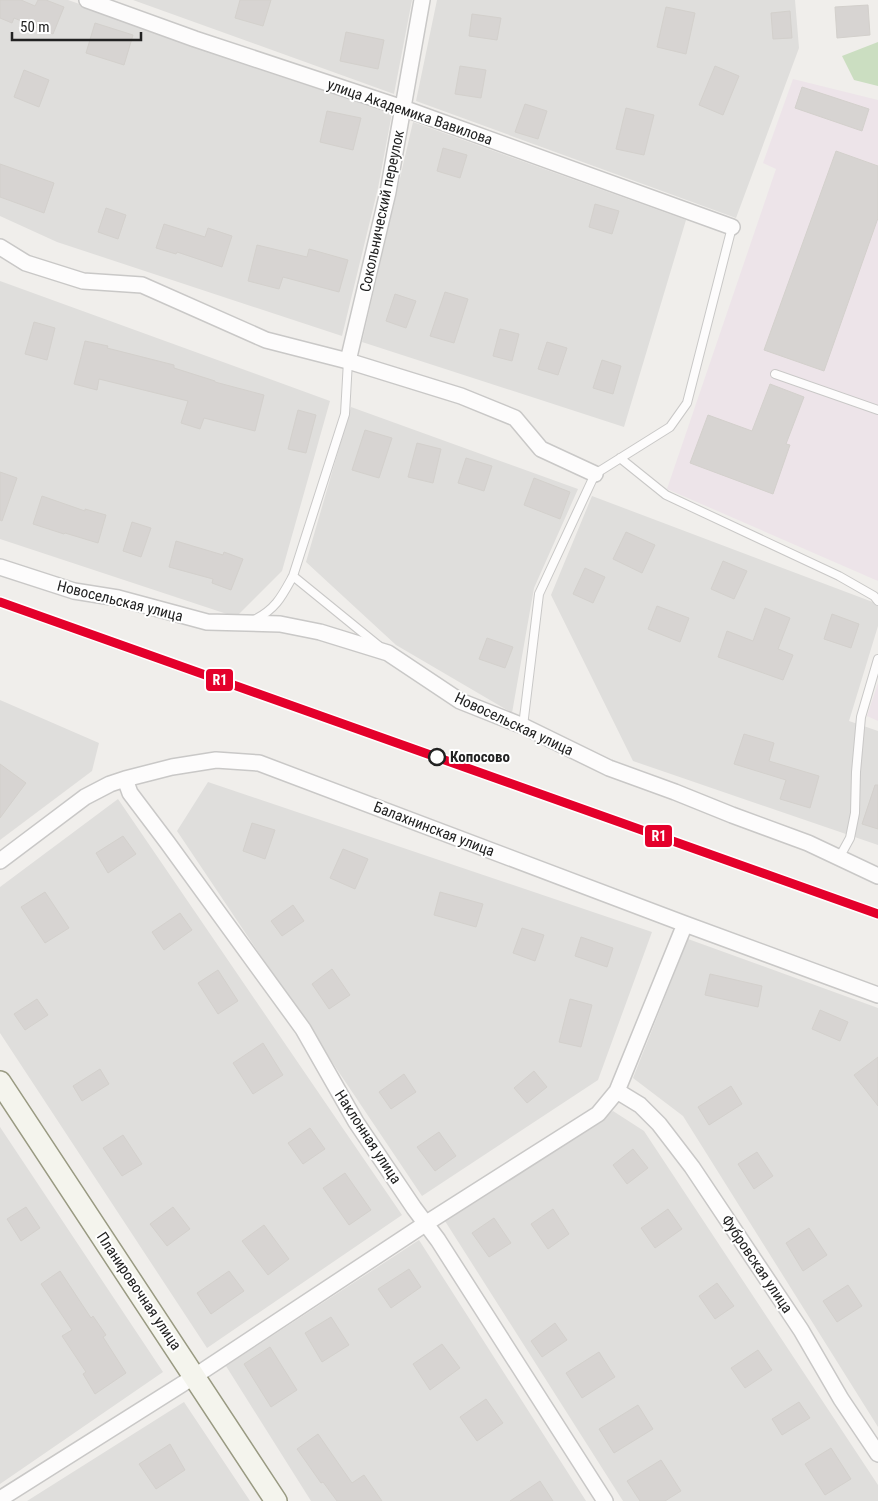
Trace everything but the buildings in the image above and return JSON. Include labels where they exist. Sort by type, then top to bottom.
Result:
[{"type":"main road","name":"Планировочная улица","points":[[0,1082],[276,1501]]},
{"type":"street","name":"улица Академика Вавилова","points":[[87,0],[195,39],[403,108],[732,227]]},
{"type":"street","name":"Сокольнический переулок","points":[[348,362],[388,192],[422,0]]},
{"type":"street","points":[[0,247],[26,263],[83,281],[142,285],[266,340],[461,396],[515,418],[541,448],[595,474]]},
{"type":"street","name":"Новосельская улица","points":[[0,567],[74,591],[118,598],[207,622],[280,624],[320,632],[388,654],[460,700],[523,726],[609,768],[808,843],[878,876]]},
{"type":"street","name":"Балахнинская улица","points":[[0,861],[85,797],[110,784],[172,767],[216,760],[259,763],[878,995]]},
{"type":"street","name":"Наклонная улица","points":[[125,779],[130,793],[303,1029],[356,1122],[425,1224],[438,1240],[605,1501]]},
{"type":"street","points":[[0,1499],[195,1376],[425,1224],[598,1114],[617,1091],[685,924]]},
{"type":"street","name":"Фубровская улица","points":[[617,1091],[640,1105],[659,1124],[692,1167],[801,1330],[841,1399],[878,1454]]},
{"type":"lane","points":[[523,726],[539,594],[595,474],[670,427],[687,403],[732,227]]},
{"type":"lane","points":[[246,624],[267,614],[280,600],[293,576],[345,414],[348,362]]},
{"type":"lane","points":[[775,374],[878,410]]},
{"type":"lane","points":[[620,458],[666,495],[839,576],[874,596],[878,601]]},
{"type":"lane","points":[[293,576],[388,654]]},
{"type":"lane","points":[[839,858],[850,838],[855,813],[856,772],[861,717],[878,659]]},
{"type":"shaded area","points":[[0,0],[68,0],[392,113],[378,188],[342,336],[57,242],[0,216]]},
{"type":"shaded area","points":[[133,0],[412,0],[394,94]]},
{"type":"shaded area","points":[[437,0],[795,0],[799,48],[736,218],[416,101]]},
{"type":"shaded area","points":[[793,79],[878,100],[878,581],[667,489],[776,169],[763,163]]},
{"type":"shaded area","points":[[413,122],[686,220],[624,427],[362,342]]},
{"type":"shaded area","points":[[0,281],[330,401],[282,571],[236,617],[0,539]]},
{"type":"shaded area","points":[[351,407],[578,489],[534,588],[512,713],[396,645],[306,562]]},
{"type":"shaded area","points":[[592,496],[878,604],[878,626],[849,721],[878,731],[878,845],[633,761],[551,595]]},
{"type":"shaded area","points":[[878,683],[878,721],[867,716]]},
{"type":"shaded area","points":[[0,700],[99,743],[92,771],[0,840]]},
{"type":"shaded area","points":[[208,782],[652,932],[598,1080],[422,1196],[177,831]]},
{"type":"shaded area","points":[[118,799],[402,1215],[207,1348],[0,1033],[0,887]]},
{"type":"shaded area","points":[[688,939],[878,1008],[878,1427],[683,1116],[633,1078]]},
{"type":"shaded area","points":[[613,1111],[644,1131],[878,1485],[878,1501],[623,1501],[445,1221]]},
{"type":"shaded area","points":[[0,1127],[163,1372],[0,1484]]},
{"type":"shaded area","points":[[419,1240],[586,1501],[311,1501],[226,1366]]},
{"type":"shaded area","points":[[184,1402],[250,1501],[27,1501]]},
{"type":"green space","points":[[878,42],[878,86],[854,80],[842,56]]},
{"type":"transit line","name":"R1","points":[[0,602],[878,914]]},
{"type":"place","name":"Копосово","points":[[437,757]]}]
